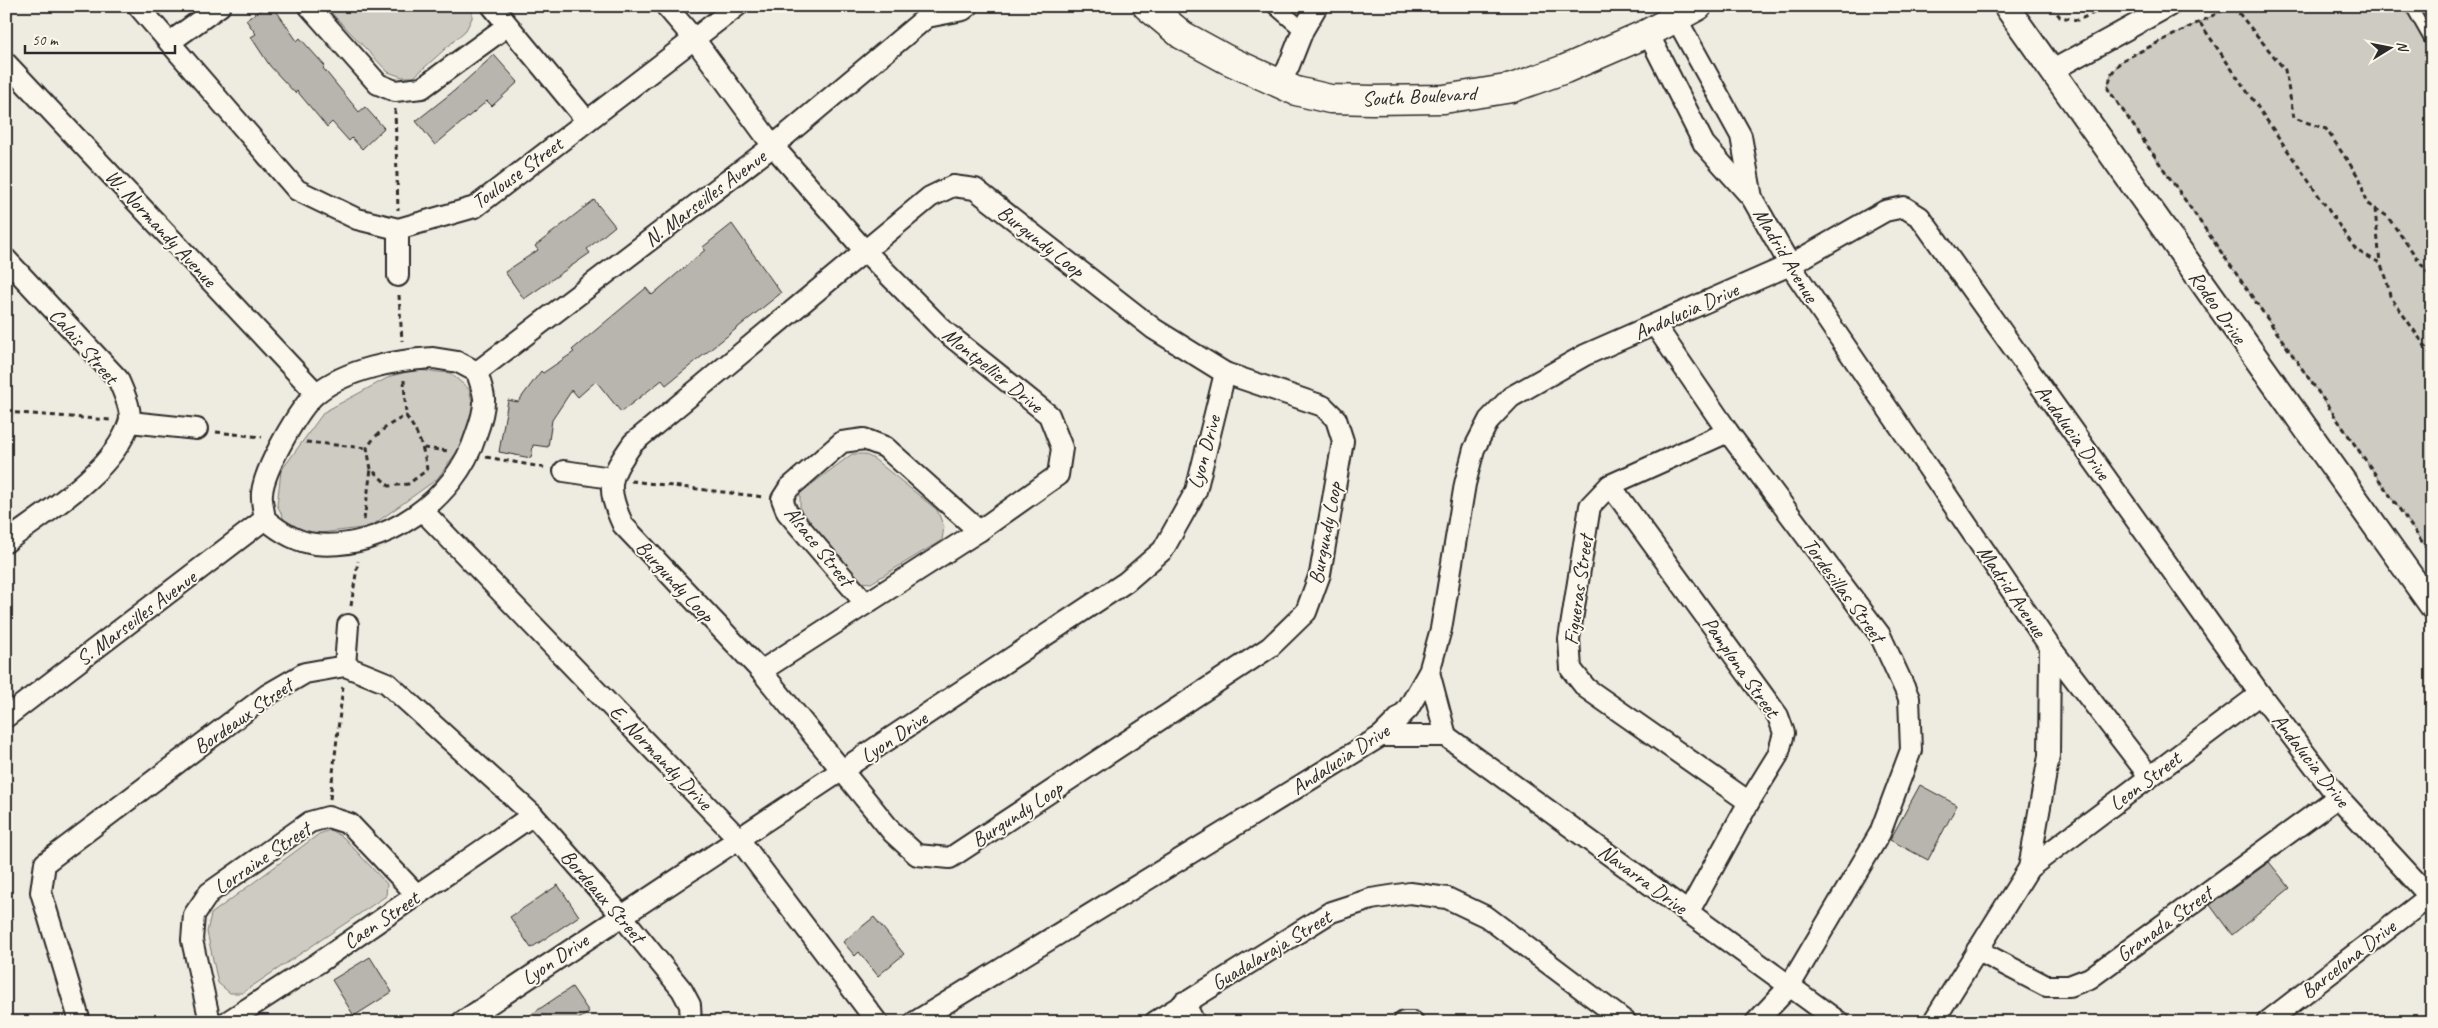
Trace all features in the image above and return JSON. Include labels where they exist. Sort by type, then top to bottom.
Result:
[{"type":"main road","name":"South Boulevard","points":[[1148,6],[1182,35],[1278,84],[1296,91],[1330,99],[1444,99],[1512,88],[1565,69],[1648,33],[1687,12]]},
{"type":"street","name":"Toulouse Street","points":[[138,6],[297,190],[357,219],[398,229],[475,207],[737,6]]},
{"type":"street","points":[[170,42],[220,6]]},
{"type":"street","points":[[309,6],[378,84],[394,91],[422,88],[507,26]]},
{"type":"street","points":[[492,6],[587,122]]},
{"type":"street","name":"Montpellier Drive","points":[[666,6],[695,40],[773,146],[865,251],[943,330],[1049,415],[1062,448],[1058,476],[979,531],[761,671]]},
{"type":"street","points":[[928,12],[964,10],[968,6]]},
{"type":"street","points":[[1278,84],[1288,68],[1302,30],[1317,6]]},
{"type":"street","name":"Rodeo Drive","points":[[2006,6],[2050,71],[2432,606]]},
{"type":"street","points":[[2050,71],[2169,6]]},
{"type":"street","points":[[1279,8],[1302,30]]},
{"type":"street","name":"N. Marseilles Avenue","points":[[477,372],[773,146],[928,12]]},
{"type":"street","points":[[1687,12],[1741,136],[1752,198]]},
{"type":"street","points":[[1648,33],[1704,144],[1752,198]]},
{"type":"street","name":"W. Normandy Avenue","points":[[6,62],[316,393]]},
{"type":"street","name":"Burgundy Loop","points":[[953,186],[975,188],[1154,329],[1224,373],[1323,406],[1336,419],[1343,441],[1320,574],[1306,612],[1270,647],[950,858],[917,855],[893,833],[761,671],[623,525],[613,503],[611,478],[633,443],[865,251],[930,197],[953,186]]},
{"type":"street","name":"Madrid Avenue","points":[[1752,198],[1790,265],[2050,647],[2049,756],[2029,868],[1976,950],[1933,1022]]},
{"type":"street","name":"Andalucia Drive","points":[[915,1022],[1381,736],[1408,709],[1429,672],[1441,628],[1465,484],[1474,449],[1489,420],[1511,397],[1585,355],[1790,265],[1886,211],[1904,207],[1920,217],[2260,694],[2338,798],[2430,898]]},
{"type":"street","points":[[398,229],[398,276]]},
{"type":"street","name":"Calais Street","points":[[6,259],[118,380],[126,398],[130,422]]},
{"type":"street","name":"Tordesillas Street","points":[[1655,325],[1728,432],[1880,635],[1909,698],[1911,750],[1880,833],[1789,987],[1756,1022]]},
{"type":"street","points":[[433,358],[458,362],[477,372],[484,398],[479,426],[470,454],[449,484],[423,511],[360,542],[314,544],[281,532],[265,519],[262,492],[270,464],[316,393],[369,368],[403,360],[433,358]]},
{"type":"street","name":"Lyon Drive","points":[[462,1022],[738,838],[842,772],[1126,582],[1163,550],[1196,491],[1224,373]]},
{"type":"street","points":[[6,542],[89,479],[117,447],[130,422],[197,429]]},
{"type":"street","name":"Figueras Street","points":[[1728,432],[1610,485],[1590,506],[1569,639],[1571,669],[1586,688],[1749,802]]},
{"type":"street","name":"Alsace Street","points":[[866,604],[787,512],[782,499],[789,488],[842,442],[864,439],[885,447],[979,531]]},
{"type":"street","points":[[564,471],[611,478]]},
{"type":"street","name":"Pamplona Street","points":[[1610,485],[1778,716],[1784,733],[1778,755],[1749,802],[1688,913]]},
{"type":"street","name":"E. Normandy Drive","points":[[423,511],[738,838],[877,1022]]},
{"type":"street","name":"S. Marseilles Avenue","points":[[6,717],[265,519]]},
{"type":"street","points":[[345,666],[348,625]]},
{"type":"street","points":[[2050,647],[2150,777]]},
{"type":"street","name":"Bordeaux Street","points":[[80,1022],[41,892],[45,863],[267,695],[305,674],[345,666],[387,683],[533,815],[621,915],[682,990],[690,1005],[691,1022]]},
{"type":"street","points":[[1381,736],[1446,736],[1429,672]]},
{"type":"street","name":"Leon Street","points":[[2029,868],[2260,694]]},
{"type":"street","name":"Navarra Drive","points":[[1446,736],[1839,1022]]},
{"type":"street","name":"Granada Street","points":[[1976,950],[2046,986],[2069,986],[2090,978],[2338,798]]},
{"type":"street","name":"Caen Street","points":[[227,1022],[533,815]]},
{"type":"street","name":"Lorraine Street","points":[[210,1022],[192,940],[194,915],[209,893],[310,822],[328,817],[350,824],[417,895]]},
{"type":"street","name":"Guadalaraja Street","points":[[1155,1022],[1184,1002],[1331,912],[1371,899],[1410,892],[1447,898],[1486,917],[1626,1022]]},
{"type":"street","name":"Barcelona Drive","points":[[2267,1022],[2430,898]]},
{"type":"street","points":[[1184,1002],[1194,1022]]},
{"type":"street","points":[[1404,1022],[1413,1022]]},
{"type":"lane","points":[[2411,6],[2432,43]]},
{"type":"path","points":[[2052,6],[2060,17],[2078,20],[2110,6]]},
{"type":"path","points":[[2432,279],[2387,216],[2366,203],[2360,179],[2326,129],[2294,118],[2285,70],[2233,6],[2121,61],[2112,74],[2108,89],[2432,556]]},
{"type":"path","points":[[2200,23],[2356,250],[2380,263]]},
{"type":"path","points":[[394,91],[398,229]]},
{"type":"path","points":[[2375,209],[2380,263],[2390,296],[2432,356]]},
{"type":"path","points":[[6,412],[130,422]]},
{"type":"path","points":[[406,416],[417,430],[424,448],[427,470],[408,484],[389,486],[371,468],[367,448],[372,439],[393,422],[406,416]]},
{"type":"path","points":[[424,448],[470,454],[564,471]]},
{"type":"path","points":[[611,478],[782,499]]},
{"type":"path","points":[[328,817],[345,666]]},
{"type":"shaded area","points":[[325,6],[472,6],[472,18],[466,30],[414,77],[402,77],[388,72]]},
{"type":"shaded area","points":[[2232,6],[2432,6],[2432,556],[2108,89],[2111,74],[2121,61]]},
{"type":"shaded area","points":[[415,370],[450,373],[469,389],[474,410],[464,442],[437,479],[370,527],[312,534],[287,525],[277,505],[281,471],[324,412],[391,376]]},
{"type":"shaded area","points":[[852,454],[864,454],[874,459],[937,510],[944,527],[942,540],[871,583],[861,582],[800,510],[800,493]]},
{"type":"shaded area","points":[[330,830],[343,837],[387,884],[386,896],[242,993],[230,993],[218,983],[207,932],[211,914],[319,834]]},
{"type":"building","points":[[266,6],[273,6],[297,41],[300,38],[325,66],[323,68],[359,112],[365,107],[384,128],[362,149],[352,138],[349,141],[332,122],[327,127],[297,91],[295,93],[270,66],[251,37],[256,34],[246,20]]},
{"type":"building","points":[[494,55],[518,82],[492,106],[487,101],[435,145],[416,121],[454,91]]},
{"type":"building","points":[[594,200],[615,226],[587,249],[590,253],[524,299],[505,272],[538,250],[535,246]]},
{"type":"building","points":[[732,224],[781,293],[666,385],[662,380],[621,412],[596,381],[578,397],[572,390],[552,420],[548,447],[533,445],[531,458],[499,452],[508,400],[518,402],[541,371],[543,373],[574,352],[572,350],[646,288],[652,295],[705,250],[703,247]]},
{"type":"building","points":[[1920,785],[1957,805],[1928,860],[1890,840]]},
{"type":"building","points":[[2269,862],[2290,888],[2232,935],[2210,905]]},
{"type":"building","points":[[558,885],[579,916],[531,948],[510,917]]},
{"type":"building","points":[[874,917],[904,954],[878,976],[859,952],[855,956],[843,942]]},
{"type":"building","points":[[370,957],[392,992],[354,1016],[332,980]]},
{"type":"building","points":[[572,987],[589,1012],[575,1022],[520,1022]]}]
